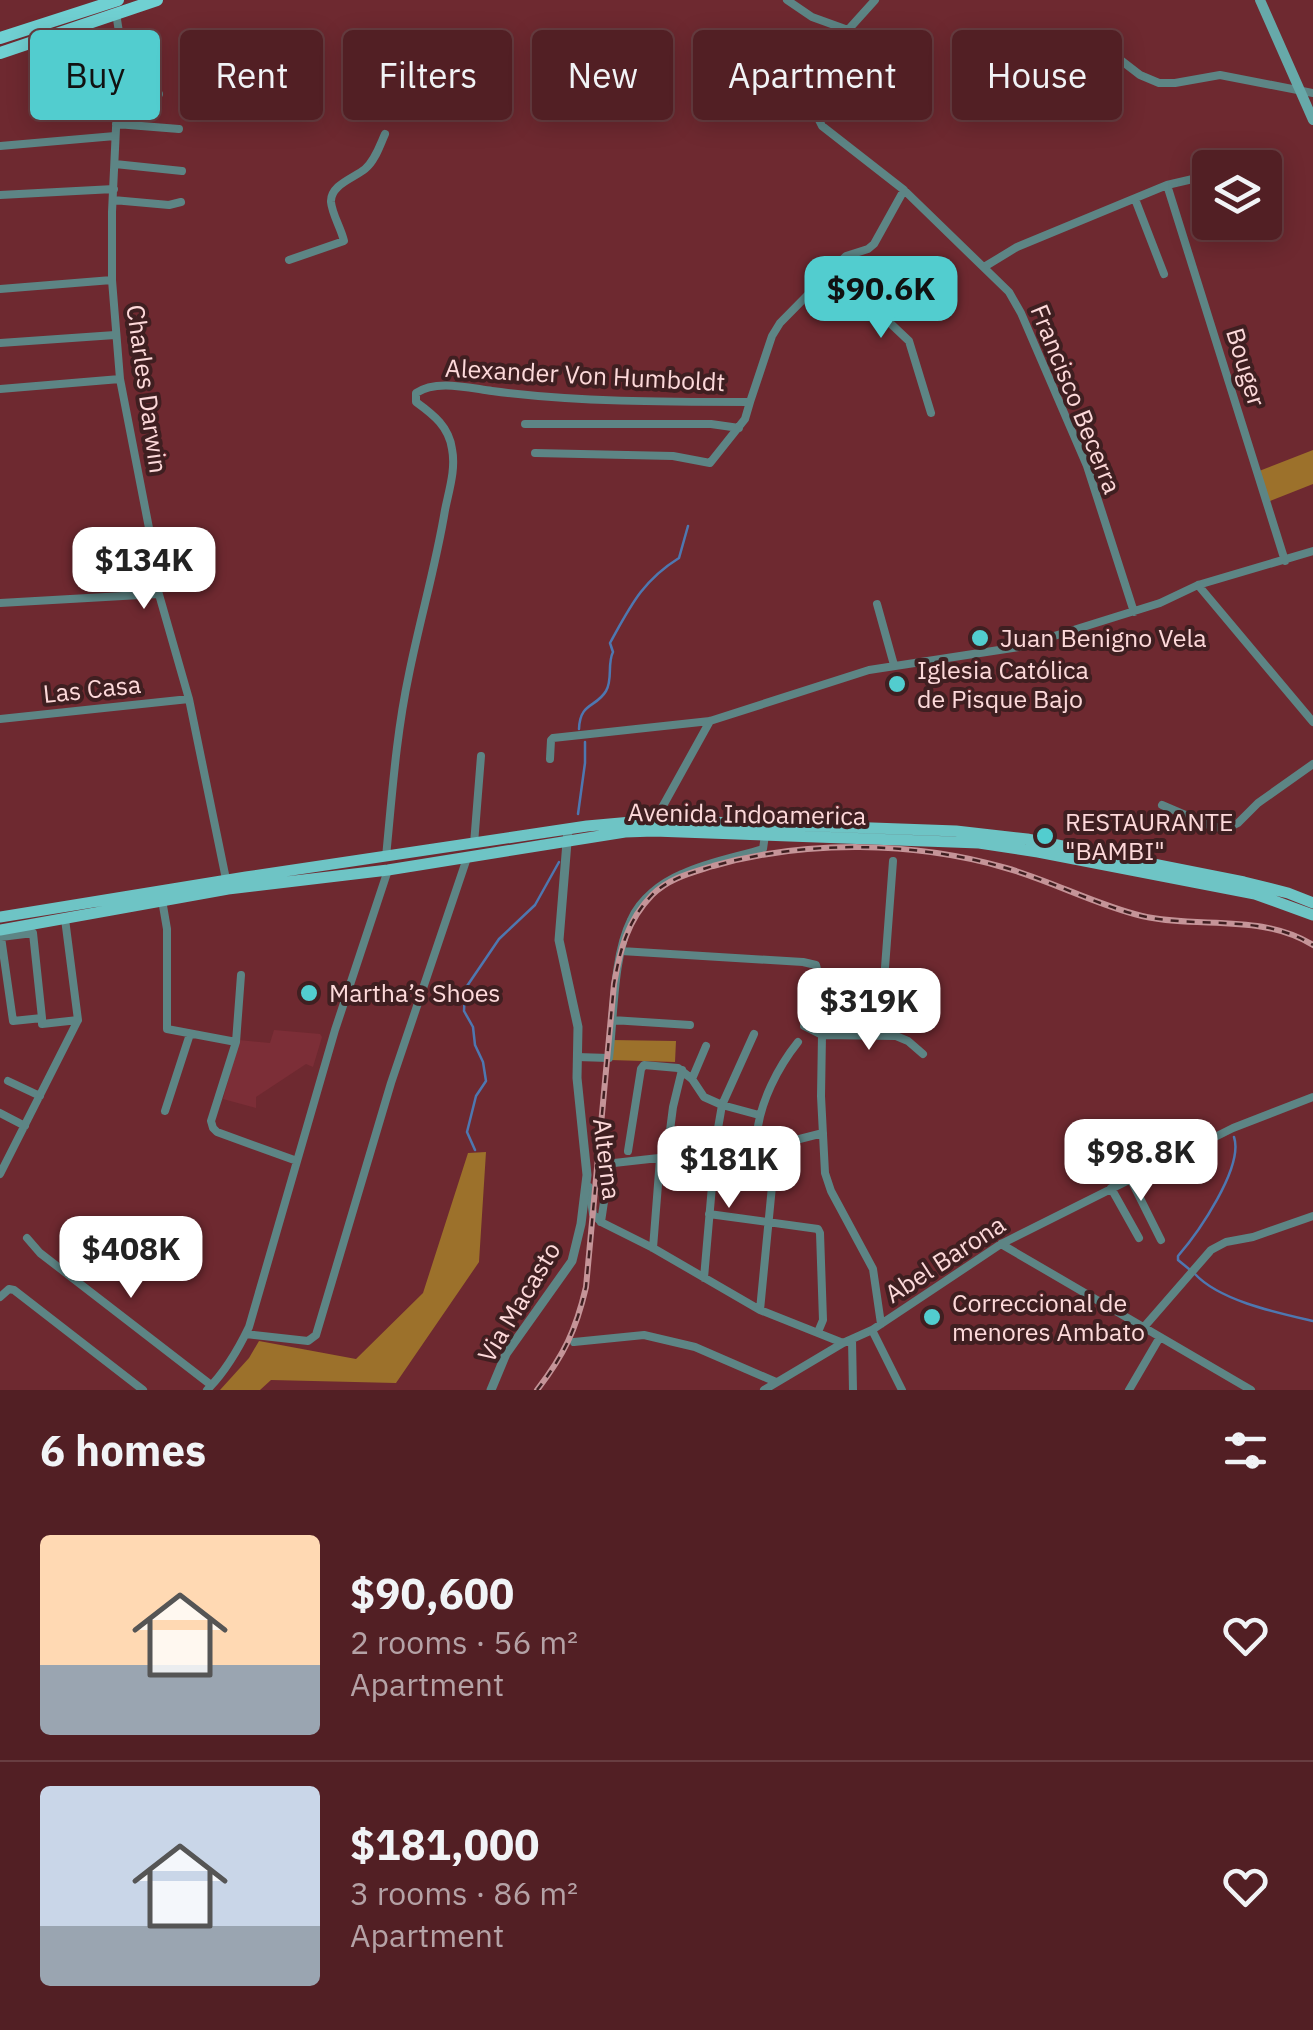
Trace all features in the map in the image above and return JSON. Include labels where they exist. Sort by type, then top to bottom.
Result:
[{"type":"highway","points":[[48,30],[117,7],[157,0]]},
{"type":"highway","points":[[0,38],[30,36]]},
{"type":"highway","points":[[0,53],[30,36]]},
{"type":"main road","points":[[1260,0],[1307,92],[1313,120]]},
{"type":"main road","name":"Avenida Indoamerica","points":[[0,917],[387,864],[468,858],[568,836],[602,824],[956,832],[1027,839],[1244,882],[1313,903]]},
{"type":"main road","name":"Avenida Indoamerica","points":[[711,827],[765,836],[978,843],[1255,894],[1313,915]]},
{"type":"main road","name":"Avenida Indoamerica","points":[[387,864],[474,844],[568,836]]},
{"type":"main road","name":"Avenida Indoamerica","points":[[0,930],[66,920],[231,884]]},
{"type":"street","points":[[787,0],[812,16],[848,30]]},
{"type":"street","name":"Francisco Becerra","points":[[848,30],[875,0]]},
{"type":"street","points":[[1122,61],[1140,75],[1159,82],[1220,75],[1307,92]]},
{"type":"street","name":"Charles Darwin","points":[[116,120],[112,280],[120,380],[158,594],[189,698],[231,884]]},
{"type":"street","name":"Francisco Becerra","points":[[819,120],[904,190],[1009,292],[1086,466],[1134,612]]},
{"type":"street","points":[[116,124],[179,129]]},
{"type":"street","points":[[290,260],[344,241],[331,196],[335,189],[366,169],[385,134]]},
{"type":"street","points":[[0,146],[115,136]]},
{"type":"street","points":[[115,164],[182,170]]},
{"type":"street","points":[[984,267],[1017,248],[1167,186],[1192,180]]},
{"type":"street","name":"Bouger","points":[[1167,186],[1285,561]]},
{"type":"street","points":[[0,195],[114,188]]},
{"type":"street","points":[[750,402],[775,330],[832,268],[846,256],[874,244],[904,190]]},
{"type":"street","points":[[1135,199],[1164,274]]},
{"type":"street","points":[[114,200],[169,205],[181,202]]},
{"type":"street","points":[[832,268],[909,341],[932,413]]},
{"type":"street","points":[[0,289],[112,280]]},
{"type":"street","points":[[0,344],[115,334]]},
{"type":"street","points":[[0,389],[120,380]]},
{"type":"street","name":"Alexander Von Humboldt","points":[[387,864],[395,760],[408,675],[436,561],[454,462],[446,429],[416,402],[416,393],[452,386],[524,396],[750,402],[745,419],[710,463],[673,456],[535,453]]},
{"type":"street","points":[[525,424],[711,424],[739,428]]},
{"type":"street","points":[[550,759],[553,738],[710,721],[869,670],[1000,652],[1134,612],[1198,585],[1313,551]]},
{"type":"street","points":[[1198,585],[1313,722]]},
{"type":"street","points":[[0,603],[158,594]]},
{"type":"street","points":[[877,604],[894,665]]},
{"type":"street","name":"Las Casa","points":[[0,719],[189,698]]},
{"type":"street","points":[[654,826],[710,721]]},
{"type":"street","points":[[474,844],[481,756]]},
{"type":"street","points":[[1162,805],[1211,826],[1226,828],[1313,764]]},
{"type":"street","name":"Alterna","points":[[568,836],[559,940],[577,1017],[577,1078],[591,1208],[596,1218],[760,1310],[848,1341]]},
{"type":"street","points":[[577,1057],[609,1058],[621,951],[630,921],[653,892],[688,871],[763,849],[765,836]]},
{"type":"street","points":[[246,1334],[308,1341],[316,1335],[391,1083],[468,858]]},
{"type":"street","points":[[878,1034],[893,860]]},
{"type":"street","points":[[28,1238],[40,1253],[209,1388],[219,1378],[246,1334],[387,864]]},
{"type":"street","points":[[162,900],[167,929],[167,1030],[236,1042]]},
{"type":"street","points":[[0,1174],[78,1020],[66,920]]},
{"type":"street","points":[[42,1018],[15,1022],[12,1019],[1,936],[33,933],[42,1018],[42,1024],[78,1020]]},
{"type":"street","points":[[621,951],[813,963],[818,973],[804,1026],[822,1034],[896,1036],[923,1054]]},
{"type":"street","points":[[242,975],[236,1042],[212,1128],[296,1161]]},
{"type":"street","points":[[612,1020],[690,1025]]},
{"type":"street","points":[[165,1112],[190,1034]]},
{"type":"street","points":[[704,1278],[722,1106],[754,1034]]},
{"type":"street","points":[[822,1034],[828,1184],[873,1269],[876,1327],[902,1390]]},
{"type":"street","points":[[757,1134],[758,1115],[783,1062],[798,1042]]},
{"type":"street","points":[[692,1079],[706,1046]]},
{"type":"street","points":[[628,1152],[641,1069],[648,1064],[682,1070],[704,1097],[758,1115]]},
{"type":"street","points":[[668,1146],[682,1070]]},
{"type":"street","points":[[8,1081],[40,1096]]},
{"type":"street","name":"Abel Barona","points":[[764,1390],[876,1327],[1001,1244],[1243,1123],[1313,1097]]},
{"type":"street","points":[[0,1113],[25,1126]]},
{"type":"street","points":[[602,1222],[611,1165],[776,1145],[823,1134]]},
{"type":"street","points":[[760,1310],[776,1145]]},
{"type":"street","points":[[0,1151],[10,1156]]},
{"type":"street","points":[[653,1248],[660,1160]]},
{"type":"street","name":"Via Macasto","points":[[490,1390],[506,1354],[572,1262],[588,1174]]},
{"type":"street","points":[[1131,1180],[1161,1240]]},
{"type":"street","points":[[1111,1188],[1139,1238]]},
{"type":"street","points":[[710,1214],[818,1229],[823,1320],[818,1332]]},
{"type":"street","points":[[1144,1327],[1210,1250],[1313,1216]]},
{"type":"street","points":[[1001,1244],[1251,1390]]},
{"type":"street","points":[[0,1297],[4,1290],[14,1290],[142,1390]]},
{"type":"street","points":[[574,1342],[644,1336],[695,1348],[776,1382]]},
{"type":"street","points":[[1129,1390],[1160,1337]]},
{"type":"street","points":[[848,1341],[853,1390]]},
{"type":"shaded area","points":[[1313,450],[1313,484],[1265,503],[1254,473]]},
{"type":"shaded area","points":[[274,1030],[320,1034],[313,1067],[306,1064],[256,1097],[256,1108],[223,1099],[239,1040],[270,1043]]},
{"type":"shaded area","points":[[611,1040],[676,1041],[675,1062],[610,1060]]},
{"type":"shaded area","points":[[486,1152],[479,1262],[396,1383],[271,1380],[260,1390],[220,1390],[259,1341],[356,1359],[423,1293],[468,1153]]},
{"type":"waterway","points":[[579,729],[582,714],[608,686],[613,652],[610,643],[646,586],[679,558],[688,526]]},
{"type":"waterway","points":[[578,814],[585,742]]},
{"type":"waterway","points":[[475,1150],[467,1132],[476,1096],[486,1081],[473,1027],[464,1011],[465,989],[499,939],[535,905],[559,862]]},
{"type":"waterway","points":[[1189,1269],[1178,1256],[1226,1182],[1235,1150],[1234,1137]]},
{"type":"waterway","points":[[1195,1274],[1234,1299],[1313,1321]]},
{"type":"railway","points":[[537,1390],[568,1342],[586,1287],[619,959],[636,915],[666,884],[713,866],[785,852],[822,848],[897,849],[1006,868],[1142,916],[1251,925],[1293,935],[1313,945]]},
{"type":"place","name":"Juan Benigno Vela","points":[[980,638]]},
{"type":"place","name":"Iglesia Católica de Pisque Bajo","points":[[897,684]]},
{"type":"place","name":"RESTAURANTE \"BAMBI\"","points":[[1045,836]]},
{"type":"place","name":"Martha’s Shoes","points":[[309,993]]},
{"type":"place","name":"Correccional de menores Ambato","points":[[932,1317]]}]
